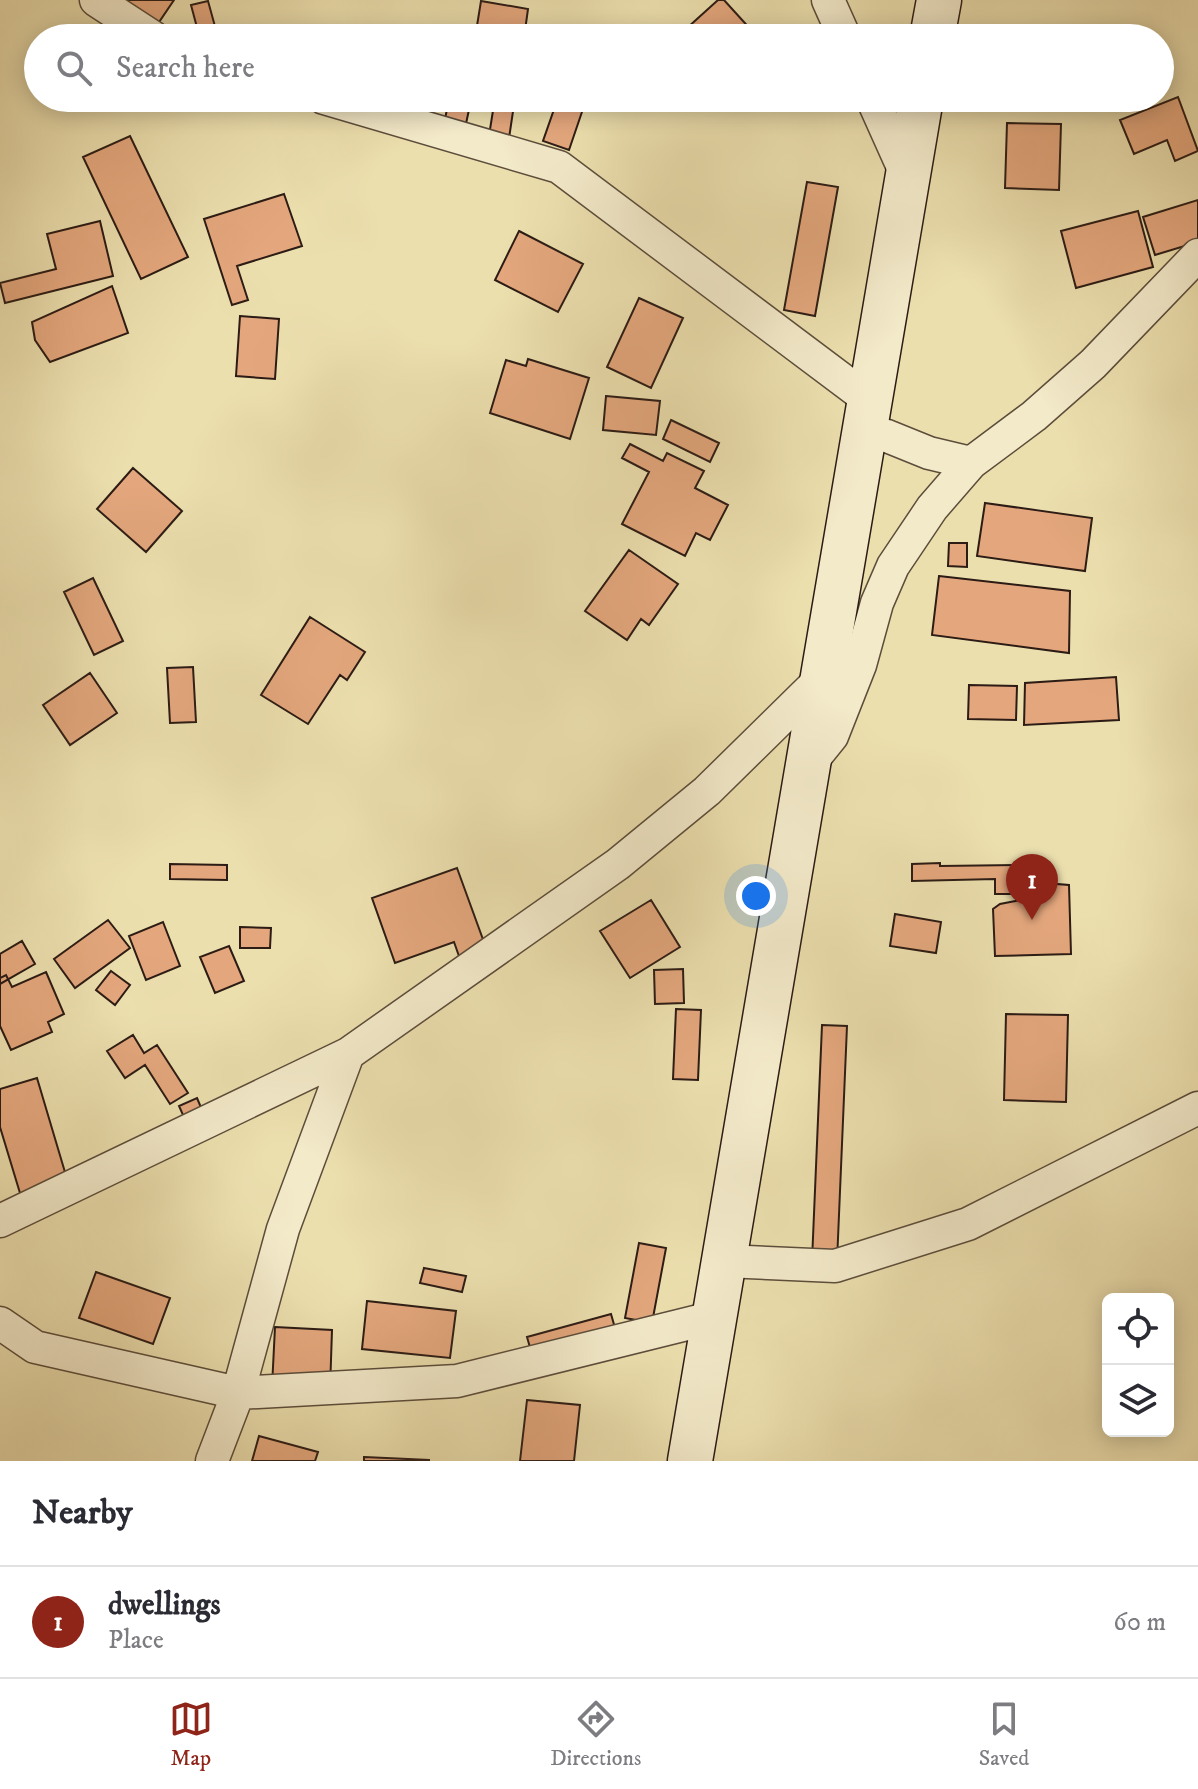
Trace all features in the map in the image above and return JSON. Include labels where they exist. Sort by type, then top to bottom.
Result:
[{"type":"main road","points":[[935,24],[939,0]]},
{"type":"main road","points":[[690,1461],[804,771],[918,112]]},
{"type":"street","points":[[96,0],[133,24]]},
{"type":"street","points":[[828,0],[839,24]]},
{"type":"street","points":[[372,112],[559,167],[866,415],[887,436],[929,453],[971,463]]},
{"type":"street","points":[[878,112],[907,176]]},
{"type":"street","points":[[804,771],[832,736],[860,665],[877,603],[893,566],[932,508],[971,463],[1034,416],[1093,364],[1198,255]]},
{"type":"street","points":[[0,1221],[348,1054],[618,864],[707,791],[822,678]]},
{"type":"street","points":[[212,1461],[238,1393],[283,1229],[348,1054]]},
{"type":"street","points":[[725,1261],[835,1266],[968,1224],[1198,1108]]},
{"type":"street","points":[[0,1323],[35,1347],[238,1393],[457,1381],[715,1317]]},
{"type":"building","points":[[114,0],[174,0],[158,24],[149,24]]},
{"type":"building","points":[[718,0],[724,0],[746,24],[691,24]]},
{"type":"building","points":[[208,1],[214,24],[196,24],[191,5]]},
{"type":"building","points":[[481,1],[528,9],[526,24],[477,24]]},
{"type":"building","points":[[1178,97],[1198,151],[1175,161],[1167,140],[1134,154],[1120,120],[1140,112],[1174,112],[1174,99]]},
{"type":"building","points":[[446,112],[468,112],[461,147],[440,142]]},
{"type":"building","points":[[493,112],[513,112],[508,145],[488,142]]},
{"type":"building","points":[[553,112],[582,112],[569,150],[543,141]]},
{"type":"building","points":[[1007,123],[1061,124],[1059,190],[1005,188]]},
{"type":"building","points":[[130,136],[188,257],[141,279],[83,157]]},
{"type":"building","points":[[807,182],[838,187],[815,316],[784,310]]},
{"type":"building","points":[[284,194],[302,246],[237,266],[248,300],[232,305],[204,219]]},
{"type":"building","points":[[1198,200],[1198,242],[1155,255],[1143,217]]},
{"type":"building","points":[[1138,211],[1153,267],[1076,288],[1061,231]]},
{"type":"building","points":[[100,221],[113,276],[5,303],[0,283],[56,269],[47,234]]},
{"type":"building","points":[[519,231],[583,264],[558,312],[495,280]]},
{"type":"building","points":[[112,286],[128,333],[50,362],[35,340],[32,322]]},
{"type":"building","points":[[639,298],[683,318],[651,388],[607,367]]},
{"type":"building","points":[[240,316],[279,319],[275,379],[236,376]]},
{"type":"building","points":[[528,359],[589,378],[570,439],[490,413],[506,360],[526,366]]},
{"type":"building","points":[[606,396],[660,401],[656,435],[603,430]]},
{"type":"building","points":[[671,420],[719,443],[710,462],[663,439]]},
{"type":"building","points":[[630,444],[663,461],[667,453],[704,471],[695,488],[728,505],[710,540],[696,533],[685,556],[622,524],[649,472],[622,458]]},
{"type":"building","points":[[133,468],[182,511],[146,552],[97,509]]},
{"type":"building","points":[[985,503],[1092,518],[1085,571],[977,556]]},
{"type":"building","points":[[949,543],[967,543],[967,567],[948,566]]},
{"type":"building","points":[[629,550],[678,584],[649,625],[641,619],[627,640],[585,611]]},
{"type":"building","points":[[939,576],[1070,591],[1069,653],[932,635]]},
{"type":"building","points":[[93,578],[123,641],[94,655],[64,592]]},
{"type":"building","points":[[310,617],[365,652],[347,680],[340,675],[308,724],[261,695]]},
{"type":"building","points":[[193,667],[196,722],[170,723],[167,668]]},
{"type":"building","points":[[90,673],[117,713],[70,745],[43,705]]},
{"type":"building","points":[[1116,677],[1119,720],[1024,725],[1025,683]]},
{"type":"building","points":[[969,685],[1017,686],[1016,720],[968,719]]},
{"type":"building","points":[[940,863],[940,866],[1025,865],[1026,894],[995,894],[995,879],[912,881],[912,864]]},
{"type":"building","points":[[170,864],[227,865],[227,880],[170,879]]},
{"type":"building","points":[[457,868],[493,967],[466,976],[454,942],[395,963],[372,898]]},
{"type":"building","points":[[1031,882],[1069,885],[1071,954],[995,956],[993,909],[1000,904],[1030,898]]},
{"type":"building","points":[[651,900],[680,947],[630,978],[600,931]]},
{"type":"building","points":[[895,914],[941,922],[936,953],[890,946]]},
{"type":"building","points":[[108,920],[130,948],[75,988],[54,959]]},
{"type":"building","points":[[163,922],[180,966],[146,980],[129,936]]},
{"type":"building","points":[[240,927],[271,928],[270,948],[240,948]]},
{"type":"building","points":[[22,941],[35,964],[0,984],[0,954]]},
{"type":"building","points":[[229,946],[244,981],[215,993],[200,957]]},
{"type":"building","points":[[683,969],[684,1003],[655,1004],[654,970]]},
{"type":"building","points":[[111,971],[130,985],[115,1005],[96,990]]},
{"type":"building","points":[[46,972],[64,1014],[48,1022],[52,1032],[11,1050],[0,1026],[0,978],[6,975],[12,987]]},
{"type":"building","points":[[676,1009],[701,1010],[698,1080],[673,1079]]},
{"type":"building","points":[[1006,1014],[1068,1015],[1066,1102],[1004,1100]]},
{"type":"building","points":[[822,1025],[847,1026],[837,1262],[812,1261]]},
{"type":"building","points":[[133,1035],[144,1053],[157,1045],[188,1093],[170,1104],[145,1065],[125,1078],[107,1051]]},
{"type":"building","points":[[37,1078],[70,1189],[23,1203],[0,1127],[0,1089]]},
{"type":"building","points":[[197,1098],[205,1117],[187,1124],[179,1106]]},
{"type":"building","points":[[639,1243],[666,1248],[652,1323],[625,1318]]},
{"type":"building","points":[[424,1268],[466,1276],[462,1292],[420,1283]]},
{"type":"building","points":[[96,1272],[170,1298],[153,1344],[79,1318]]},
{"type":"building","points":[[367,1301],[456,1311],[450,1358],[362,1349]]},
{"type":"building","points":[[611,1314],[617,1335],[533,1358],[527,1337]]},
{"type":"building","points":[[275,1327],[332,1330],[330,1390],[272,1387]]},
{"type":"building","points":[[527,1400],[580,1405],[574,1461],[520,1461]]},
{"type":"building","points":[[259,1436],[318,1452],[315,1461],[252,1461]]},
{"type":"building","points":[[364,1457],[429,1460],[429,1461],[364,1461]]},
{"type":"place","name":"dwellings","points":[[1032,920]]}]
